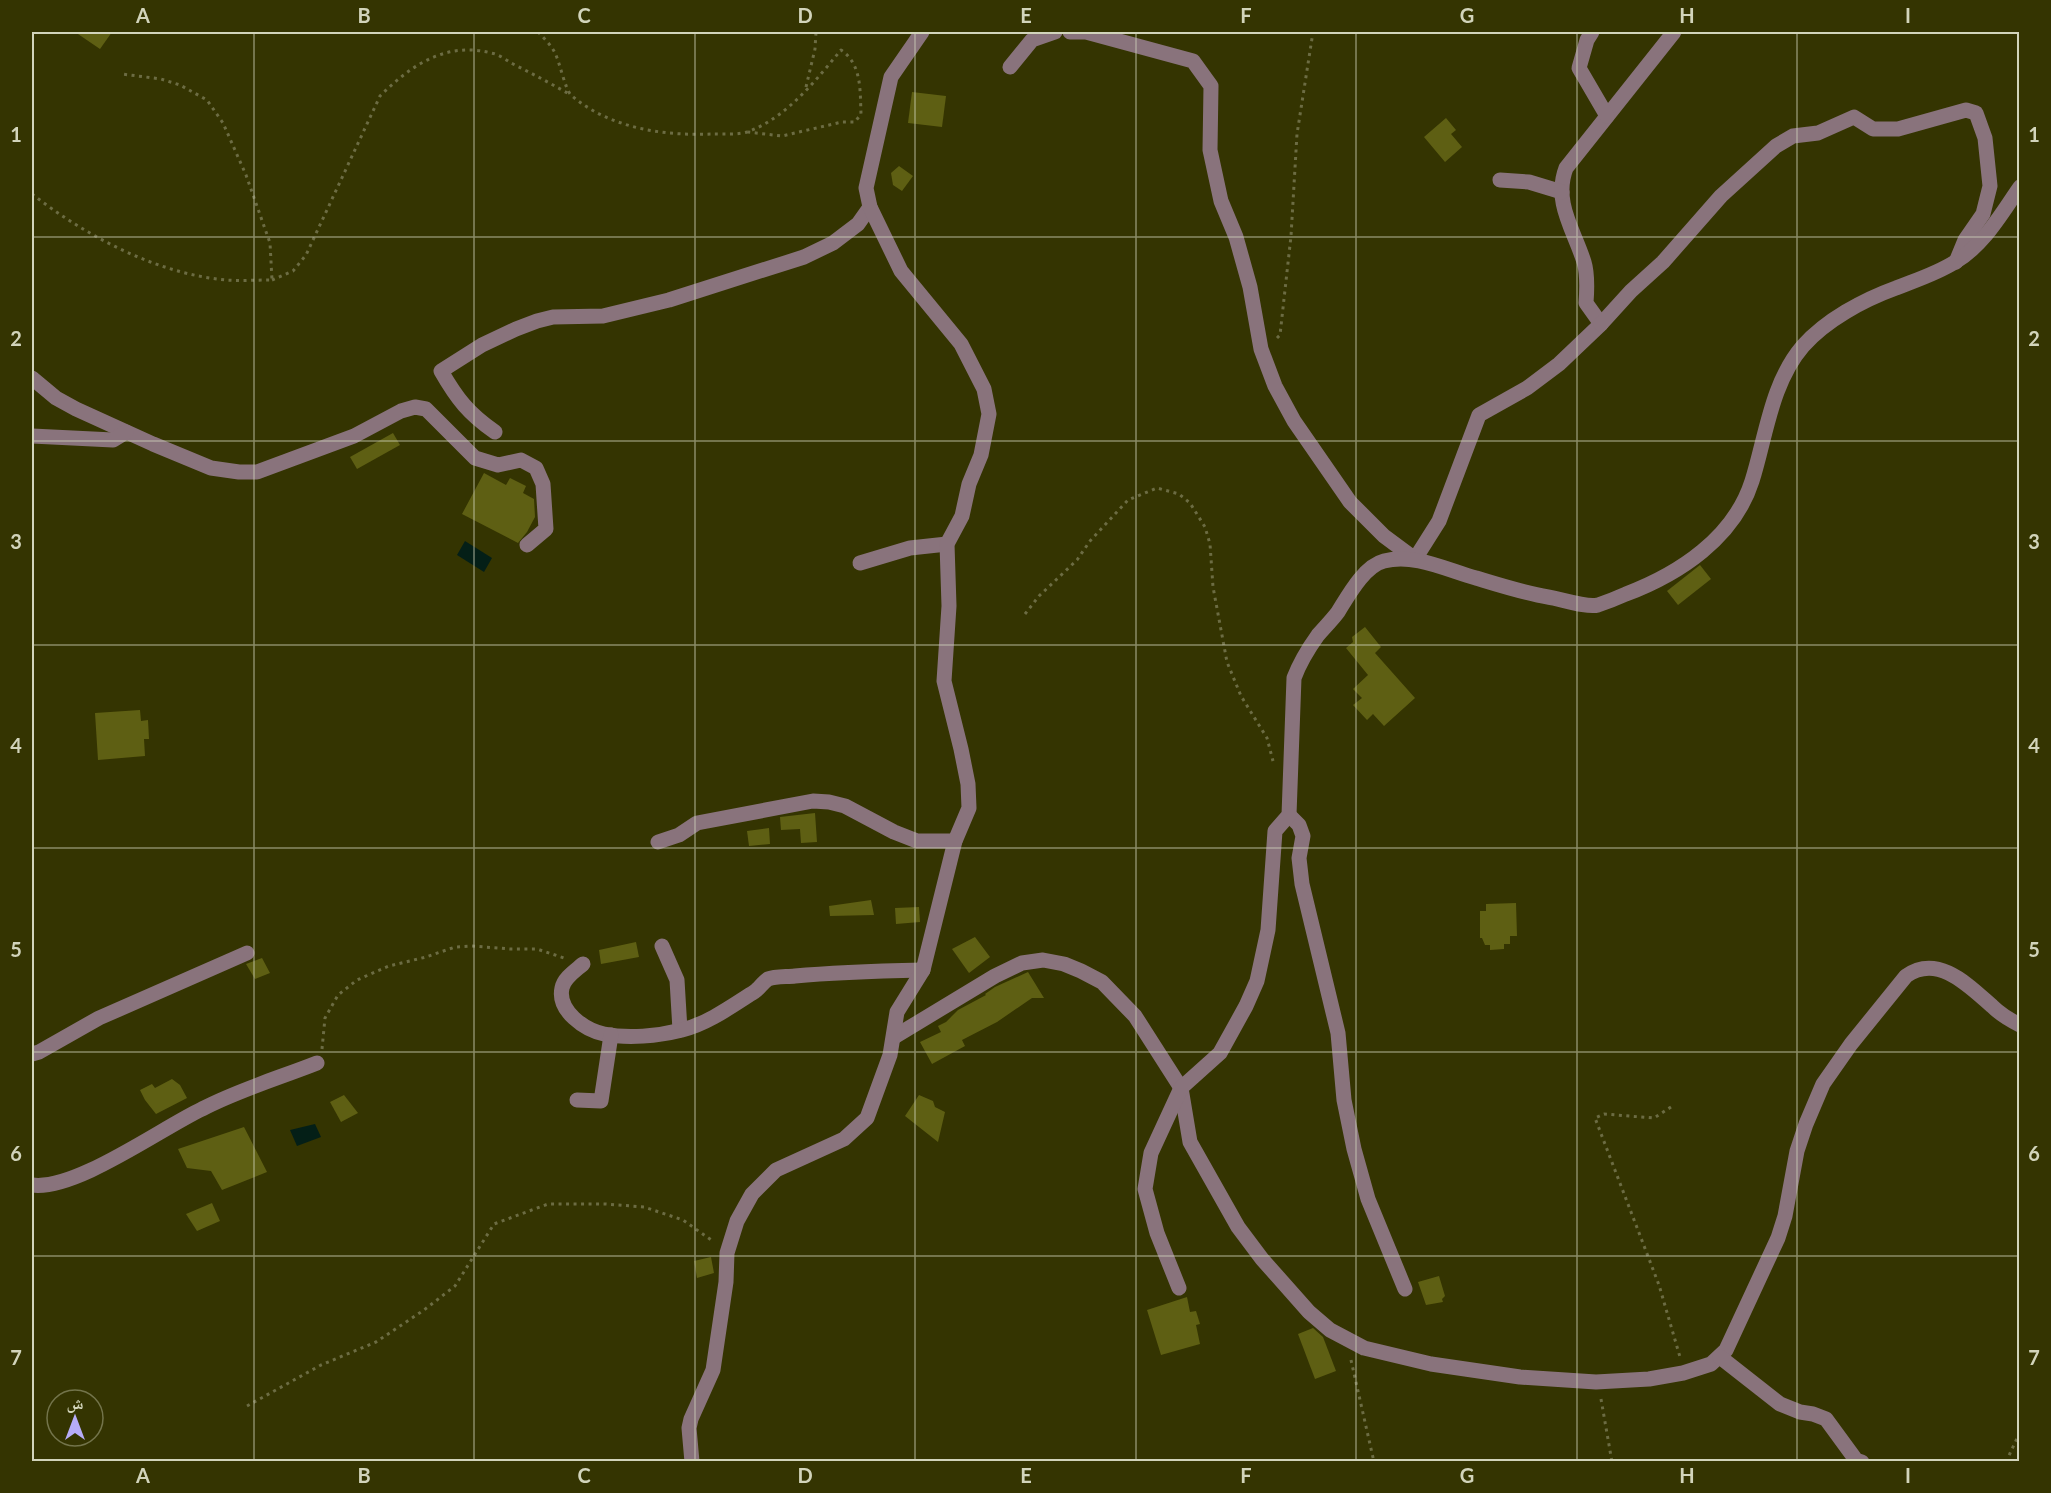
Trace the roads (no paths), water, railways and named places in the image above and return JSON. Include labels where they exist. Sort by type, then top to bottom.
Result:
[{"type":"street","points":[[692,1461],[689,1428],[696,1406],[713,1370],[717,1353],[727,1253],[731,1236],[752,1194],[763,1181],[776,1170],[844,1139],[867,1118],[880,1088],[894,1037],[897,1012],[923,970],[955,841],[969,808],[968,784],[944,681],[949,606],[947,544],[962,516],[969,484],[981,455],[989,414],[984,389],[961,344],[901,271],[870,207],[866,188],[891,77],[922,32]]},
{"type":"street","points":[[1010,67],[1032,39],[1055,32]]},
{"type":"street","points":[[1070,32],[1086,32],[1193,61],[1211,86],[1210,150],[1221,201],[1236,237],[1250,287],[1261,349],[1275,386],[1294,422],[1350,502],[1384,536],[1414,559]]},
{"type":"street","points":[[1592,32],[1587,40],[1579,68],[1607,116]]},
{"type":"street","points":[[1601,324],[1586,303],[1587,282],[1584,263],[1562,207],[1562,180],[1566,168],[1674,32]]},
{"type":"street","points":[[1414,559],[1439,521],[1479,415],[1527,388],[1559,364],[1663,262],[1721,196],[1776,146],[1793,136],[1818,133],[1854,117],[1873,129],[1898,129],[1966,110],[1976,113],[1985,138],[1990,186],[1983,214],[1965,240],[1956,262]]},
{"type":"street","points":[[1500,180],[1529,182],[1562,192]]},
{"type":"street","points":[[1179,1288],[1157,1233],[1145,1189],[1151,1153],[1181,1088],[1220,1053],[1257,981],[1268,930],[1275,831],[1289,815],[1293,761],[1292,693],[1294,678],[1302,659],[1365,573],[1382,561],[1414,559],[1542,596],[1595,606],[1649,585],[1687,564],[1721,534],[1739,510],[1751,484],[1773,405],[1788,369],[1802,347],[1819,332],[1865,301],[1895,288],[1928,278],[1956,262],[1983,239],[2019,187]]},
{"type":"street","points":[[495,432],[474,417],[451,388],[441,370],[516,328],[537,321],[553,317],[603,316],[669,300],[804,257],[833,243],[858,224],[870,207]]},
{"type":"street","points":[[32,378],[56,398],[185,459],[211,468],[239,472],[257,472],[354,436],[401,411],[415,407],[426,409],[475,458],[498,465],[521,460],[536,468],[543,484],[546,529],[528,545]]},
{"type":"street","points":[[32,436],[113,440],[126,432]]},
{"type":"street","points":[[860,563],[910,548],[947,544]]},
{"type":"street","points":[[657,842],[679,835],[697,823],[813,801],[845,806],[894,832],[917,841],[955,841]]},
{"type":"street","points":[[1289,815],[1299,825],[1303,836],[1299,858],[1302,884],[1338,1033],[1344,1100],[1354,1149],[1368,1199],[1405,1289]]},
{"type":"street","points":[[662,946],[677,980],[680,1030]]},
{"type":"street","points":[[32,1054],[99,1018],[247,953]]},
{"type":"street","points":[[894,1037],[995,976],[1022,963],[1043,960],[1064,964],[1102,982],[1135,1016],[1181,1088],[1190,1142],[1238,1227],[1262,1259],[1309,1312],[1330,1330],[1364,1348],[1431,1364],[1520,1377],[1596,1382],[1649,1379],[1683,1373],[1711,1364],[1720,1358],[1731,1343],[1778,1238],[1785,1216],[1797,1151],[1823,1084],[1851,1044],[1906,976],[1926,967],[1940,969],[1977,992],[1993,1008],[2019,1025]]},
{"type":"street","points":[[582,964],[562,988],[565,1008],[576,1019],[596,1032],[640,1036],[696,1026],[757,990],[767,980],[843,971],[923,970]]},
{"type":"street","points":[[577,1100],[601,1101],[611,1035]]},
{"type":"street","points":[[32,1185],[56,1184],[79,1177],[203,1108],[317,1063]]},
{"type":"street","points":[[1720,1358],[1780,1404],[1826,1419],[1856,1460],[1862,1461]]}]
